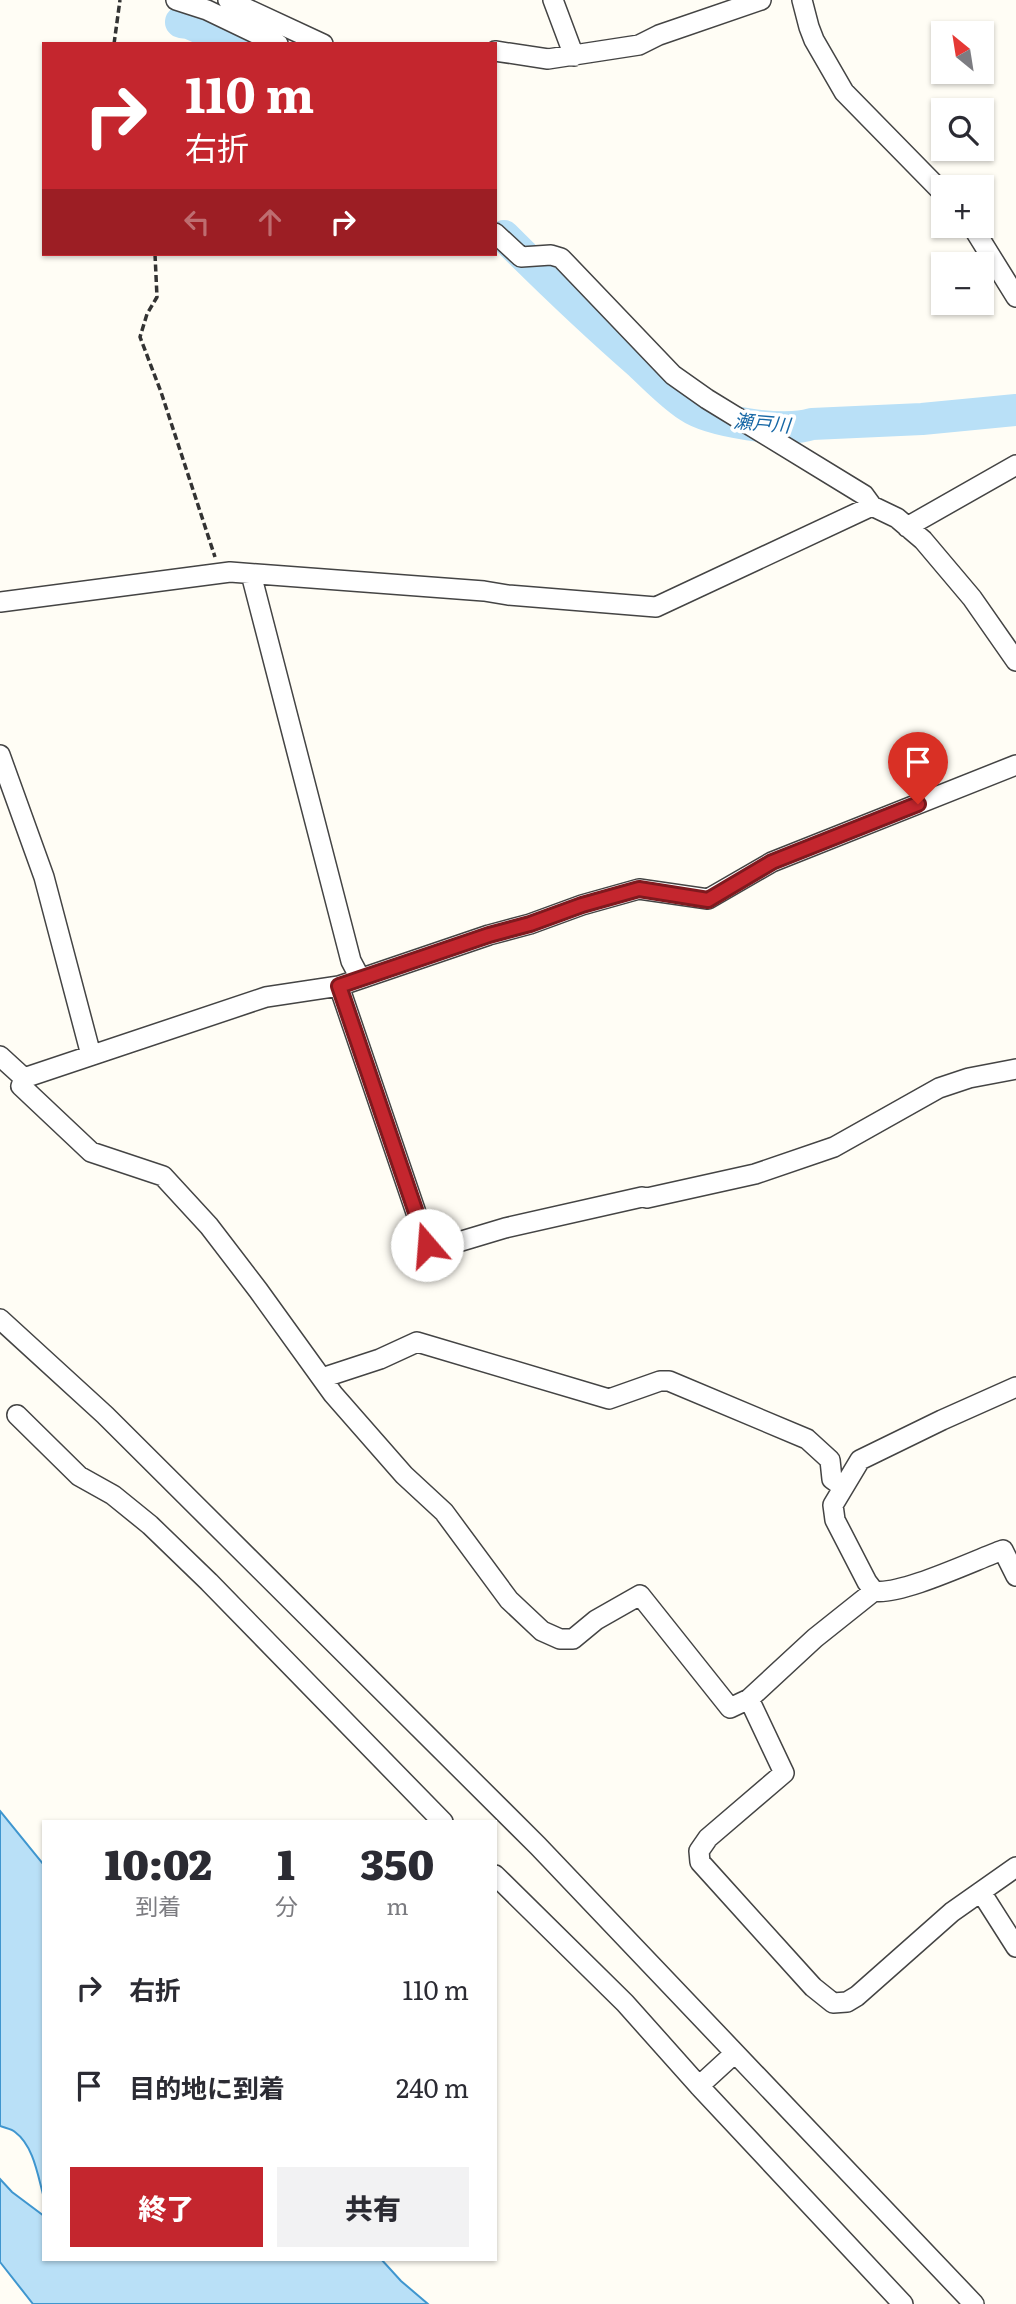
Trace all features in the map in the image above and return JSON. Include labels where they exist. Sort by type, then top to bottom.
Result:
[{"type":"street","points":[[176,0],[207,10],[274,42]]},
{"type":"street","points":[[228,0],[319,42]]},
{"type":"street","points":[[553,0],[574,56]]},
{"type":"street","points":[[497,51],[548,58],[639,45],[659,35],[761,0]]},
{"type":"street","points":[[802,0],[811,34],[844,92],[931,181]]},
{"type":"street","points":[[497,235],[521,257],[551,255],[561,258],[673,375],[707,399],[864,495],[872,506],[897,519],[923,540],[972,598],[1016,661]]},
{"type":"street","points":[[979,238],[1016,297]]},
{"type":"street","points":[[907,527],[1016,465]]},
{"type":"street","points":[[0,602],[221,574],[251,573],[656,607],[872,506]]},
{"type":"street","points":[[251,573],[351,961],[360,978]]},
{"type":"street","points":[[0,755],[44,877],[91,1055]]},
{"type":"street","points":[[24,1078],[266,997],[339,986],[489,935],[639,889],[708,900],[772,862],[1016,765]]},
{"type":"street","points":[[339,986],[427,1245],[445,1246],[505,1228],[755,1174],[834,1147],[939,1088],[969,1078],[1016,1069]]},
{"type":"street","points":[[0,1056],[24,1078]]},
{"type":"street","points":[[24,1078],[21,1086],[91,1152],[163,1176],[209,1226],[333,1394],[404,1475],[444,1511],[509,1600],[542,1631],[560,1639],[573,1639],[596,1620],[640,1595],[730,1708],[748,1699],[815,1638],[874,1591]]},
{"type":"street","points":[[0,1319],[106,1415],[519,1826],[974,2304]]},
{"type":"street","points":[[322,1378],[380,1359],[417,1342],[609,1399],[660,1381],[669,1381],[807,1439],[830,1460],[832,1479],[843,1487]]},
{"type":"street","points":[[1016,1387],[860,1460],[833,1505],[835,1520],[874,1591],[883,1593],[914,1584],[1003,1549],[1016,1576]]},
{"type":"street","points":[[17,1415],[79,1476],[113,1495],[160,1535],[441,1820]]},
{"type":"street","points":[[748,1699],[784,1773],[708,1838],[699,1851],[700,1862],[813,1987],[833,2003],[847,2002],[857,1996],[952,1912],[1016,1867]]},
{"type":"street","points":[[497,1877],[625,2003],[903,2304]]},
{"type":"street","points":[[981,1892],[1016,1947]]},
{"type":"street","points":[[699,2086],[735,2053]]},
{"type":"path","points":[[114,42],[120,0]]},
{"type":"path","points":[[155,256],[157,298],[140,337],[221,574]]},
{"type":"water","points":[[0,1811],[42,1863],[42,2191],[27,2145],[14,2131],[0,2126]]},
{"type":"water","points":[[0,2179],[12,2192],[42,2214],[42,2261],[383,2261],[428,2304],[33,2304],[0,2262]]},
{"type":"waterway","name":"瀬戸川","points":[[181,22],[232,42]]},
{"type":"waterway","name":"瀬戸川","points":[[504,236],[669,391],[688,406],[713,417],[784,427],[922,419],[1016,410]]},
{"type":"route","points":[[427,1245],[339,986],[489,935],[639,889],[708,900],[772,862],[918,804]]}]
